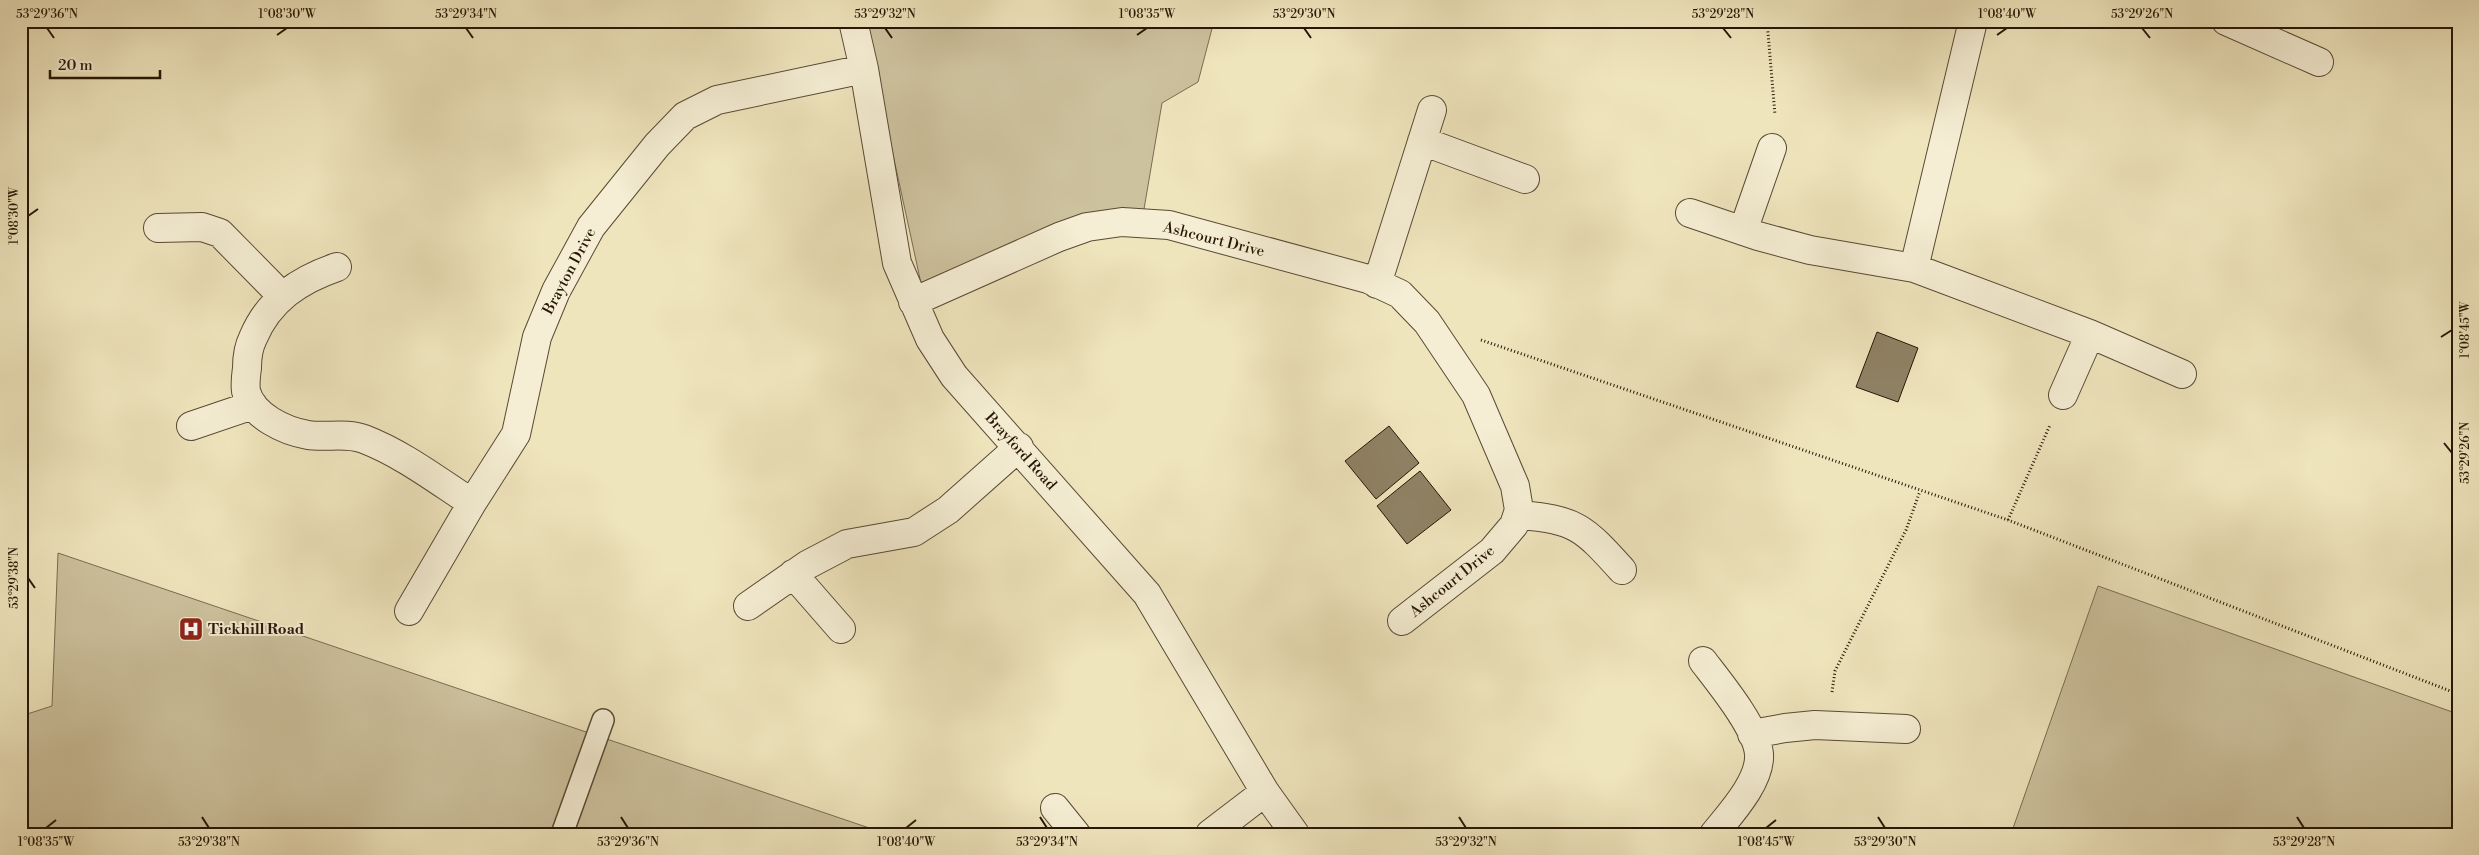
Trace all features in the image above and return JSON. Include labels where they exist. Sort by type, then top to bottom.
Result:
[{"type":"street","name":"Brayford Road","points":[[853,21],[864,69],[897,263],[930,339],[954,376],[1147,594],[1265,792],[1295,834]]},
{"type":"street","points":[[1914,268],[1973,21]]},
{"type":"street","points":[[2226,21],[2258,28],[2319,62]]},
{"type":"street","name":"Brayton Drive","points":[[409,611],[472,503],[516,434],[536,337],[556,290],[591,227],[656,145],[685,116],[717,100],[864,69]]},
{"type":"street","points":[[1377,284],[1432,110]]},
{"type":"street","points":[[1422,141],[1525,179]]},
{"type":"street","points":[[1744,231],[1772,148]]},
{"type":"street","points":[[1690,213],[1810,250],[1914,268],[2090,334],[2182,374]]},
{"type":"street","name":"Ashcourt Drive","points":[[914,302],[1059,237],[1086,227],[1122,222],[1169,225],[1368,279],[1400,294],[1427,322],[1480,403],[1515,486],[1519,510],[1514,525],[1492,551],[1402,621]]},
{"type":"street","points":[[158,228],[202,227],[220,233],[282,296]]},
{"type":"street","points":[[337,268],[312,276],[295,285],[282,296],[262,320],[252,340],[247,363],[246,390],[253,405],[267,418],[289,431],[310,435],[357,436],[380,446],[472,503]]},
{"type":"street","points":[[2064,395],[2090,334]]},
{"type":"street","points":[[191,426],[253,405]]},
{"type":"street","points":[[748,606],[793,574],[847,544],[914,532],[948,510],[1019,448]]},
{"type":"street","points":[[1518,515],[1552,517],[1574,525],[1590,535],[1622,570]]},
{"type":"street","points":[[793,574],[841,629]]},
{"type":"street","points":[[1703,661],[1738,710],[1752,734],[1759,755],[1755,773],[1745,793],[1714,834]]},
{"type":"street","points":[[1752,734],[1785,728],[1828,725],[1906,729]]},
{"type":"street","points":[[1210,834],[1265,792]]},
{"type":"street","points":[[1055,808],[1076,834]]},
{"type":"lane","points":[[562,834],[603,720]]},
{"type":"path","points":[[1767,21],[1775,119],[1772,148]]},
{"type":"path","points":[[1438,339],[1467,336],[2008,520],[2458,694]]},
{"type":"path","points":[[2008,520],[2064,395]]},
{"type":"path","points":[[1828,725],[1835,671],[1906,530],[1920,490]]},
{"type":"shaded area","points":[[864,21],[1214,21],[1198,82],[1162,103],[1143,215],[922,288]]},
{"type":"shaded area","name":"Tickhill Road","points":[[58,553],[887,834],[21,834],[21,716],[52,706]]},
{"type":"shaded area","points":[[2098,586],[2458,714],[2458,834],[2011,834]]},
{"type":"building","points":[[1877,332],[1918,348],[1898,402],[1856,387]]},
{"type":"building","points":[[1389,426],[1419,463],[1376,499],[1345,461]]},
{"type":"building","points":[[1420,471],[1451,510],[1407,544],[1377,506]]},
{"type":"place","name":"Tickhill Road","points":[[191,629]]}]
